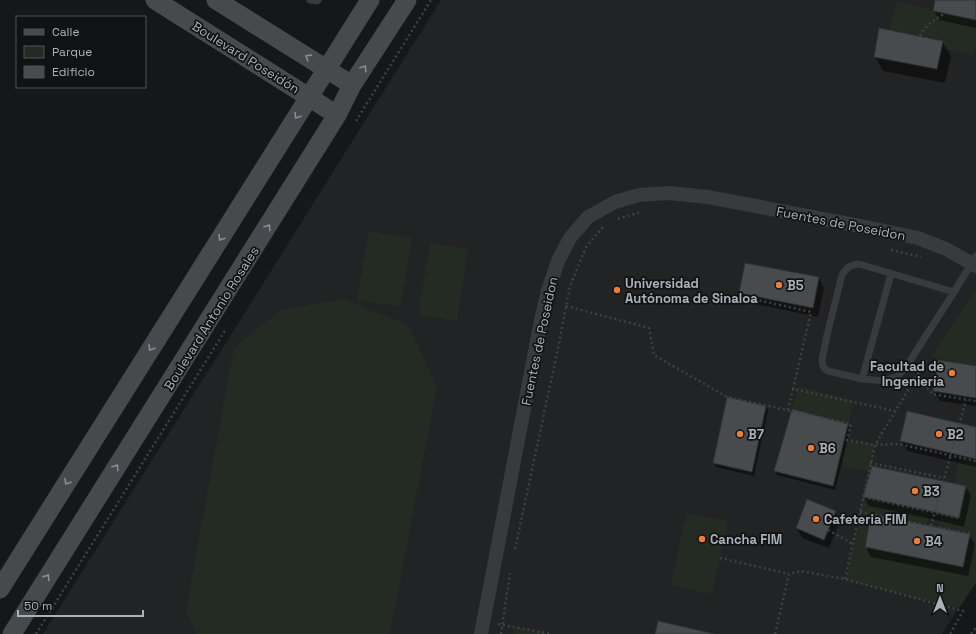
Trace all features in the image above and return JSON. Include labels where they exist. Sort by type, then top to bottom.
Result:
[{"type":"main road","name":"Boulevard Poseidón","points":[[155,0],[337,115]]},
{"type":"main road","points":[[216,0],[352,85]]},
{"type":"main road","points":[[0,589],[370,0]]},
{"type":"main road","name":"Boulevard Antonio Rosales","points":[[12,634],[337,115],[352,85],[407,0]]},
{"type":"street","name":"Fuentes de Poseidon","points":[[482,628],[541,320],[548,291],[558,261],[570,238],[588,217],[615,202],[639,195],[669,192],[708,197],[918,238],[974,262]]},
{"type":"lane","points":[[310,0],[318,0]]},
{"type":"lane","points":[[954,292],[859,264],[847,268],[842,275],[827,335],[822,360],[823,366],[828,371],[862,379],[884,381],[898,376],[906,367],[974,262]]},
{"type":"lane","points":[[862,379],[891,274]]},
{"type":"path","points":[[920,36],[931,22],[946,13]]},
{"type":"path","points":[[614,221],[644,211]]},
{"type":"path","points":[[514,553],[570,286],[586,247],[607,223]]},
{"type":"path","points":[[888,249],[925,258]]},
{"type":"path","points":[[566,306],[649,328],[654,355],[727,397],[851,424],[847,440],[875,445],[899,444],[976,461]]},
{"type":"path","points":[[845,579],[875,445],[913,384],[930,389],[932,394],[976,401]]},
{"type":"path","points":[[788,410],[793,389]]},
{"type":"path","points":[[932,526],[966,400]]},
{"type":"path","points":[[870,463],[944,478]]},
{"type":"path","points":[[863,497],[959,518]]},
{"type":"path","points":[[860,512],[970,534]]},
{"type":"path","points":[[828,530],[853,544]]},
{"type":"path","points":[[720,558],[789,574],[801,571],[845,579],[964,612],[950,634]]},
{"type":"path","points":[[502,634],[510,569]]},
{"type":"path","points":[[775,634],[789,574]]},
{"type":"path","points":[[482,628],[504,624],[551,634]]},
{"type":"path","points":[[972,634],[976,627]]},
{"type":"shaded area","name":"Universidad Autónoma de Sinaloa","points":[[441,0],[976,0],[976,580],[942,634],[43,634]]},
{"type":"green space","points":[[897,1],[933,11],[976,20],[976,45],[972,55],[941,48],[943,40],[890,30]]},
{"type":"green space","points":[[369,231],[412,238],[400,307],[357,300]]},
{"type":"green space","points":[[430,243],[468,249],[457,321],[418,315]]},
{"type":"green space","points":[[976,290],[976,366],[938,360],[932,355]]},
{"type":"green space","points":[[343,299],[408,325],[437,386],[390,634],[197,634],[186,611],[234,348],[280,310]]},
{"type":"green space","points":[[798,386],[854,401],[848,424],[792,409]]},
{"type":"green space","points":[[847,440],[875,445],[869,471],[842,466]]},
{"type":"green space","points":[[960,456],[976,459],[976,583],[959,608],[846,581],[863,497],[930,511],[927,526],[872,514],[865,547],[963,567],[970,534],[937,527],[940,514],[959,518],[966,486],[954,483]]},
{"type":"green space","name":"Cancha FIM","points":[[686,513],[728,521],[712,594],[671,585]]},
{"type":"green space","points":[[516,626],[546,634],[513,634]]},
{"type":"building","points":[[935,0],[976,0],[976,20],[933,11]]},
{"type":"building","points":[[879,28],[943,41],[937,69],[874,57]]},
{"type":"building","name":"B5","points":[[745,263],[819,277],[813,308],[739,293]]},
{"type":"building","points":[[938,360],[976,366],[976,398],[933,391]]},
{"type":"building","name":"B7","points":[[727,397],[766,406],[752,472],[713,463]]},
{"type":"building","name":"B6","points":[[792,409],[848,424],[833,486],[774,471]]},
{"type":"building","name":"B2","points":[[907,411],[976,427],[976,459],[900,441]]},
{"type":"building","name":"B3","points":[[872,466],[966,486],[959,518],[863,497]]},
{"type":"building","name":"Cafeteria FIM","points":[[807,499],[836,511],[824,540],[796,528]]},
{"type":"building","name":"B4","points":[[871,514],[970,534],[963,567],[865,547]]},
{"type":"building","points":[[658,621],[715,634],[655,634]]},
{"type":"place","name":"B5","points":[[779,285]]},
{"type":"place","name":"Universidad Autónoma de Sinaloa","points":[[617,290]]},
{"type":"place","name":"Facultad de Ingeniería","points":[[952,373]]},
{"type":"place","name":"B7","points":[[740,434]]},
{"type":"place","name":"B2","points":[[939,434]]},
{"type":"place","name":"B6","points":[[811,448]]},
{"type":"place","name":"B3","points":[[915,491]]},
{"type":"place","name":"Cafeteria FIM","points":[[816,519]]},
{"type":"place","name":"Cancha FIM","points":[[702,539]]},
{"type":"place","name":"B4","points":[[917,541]]}]
